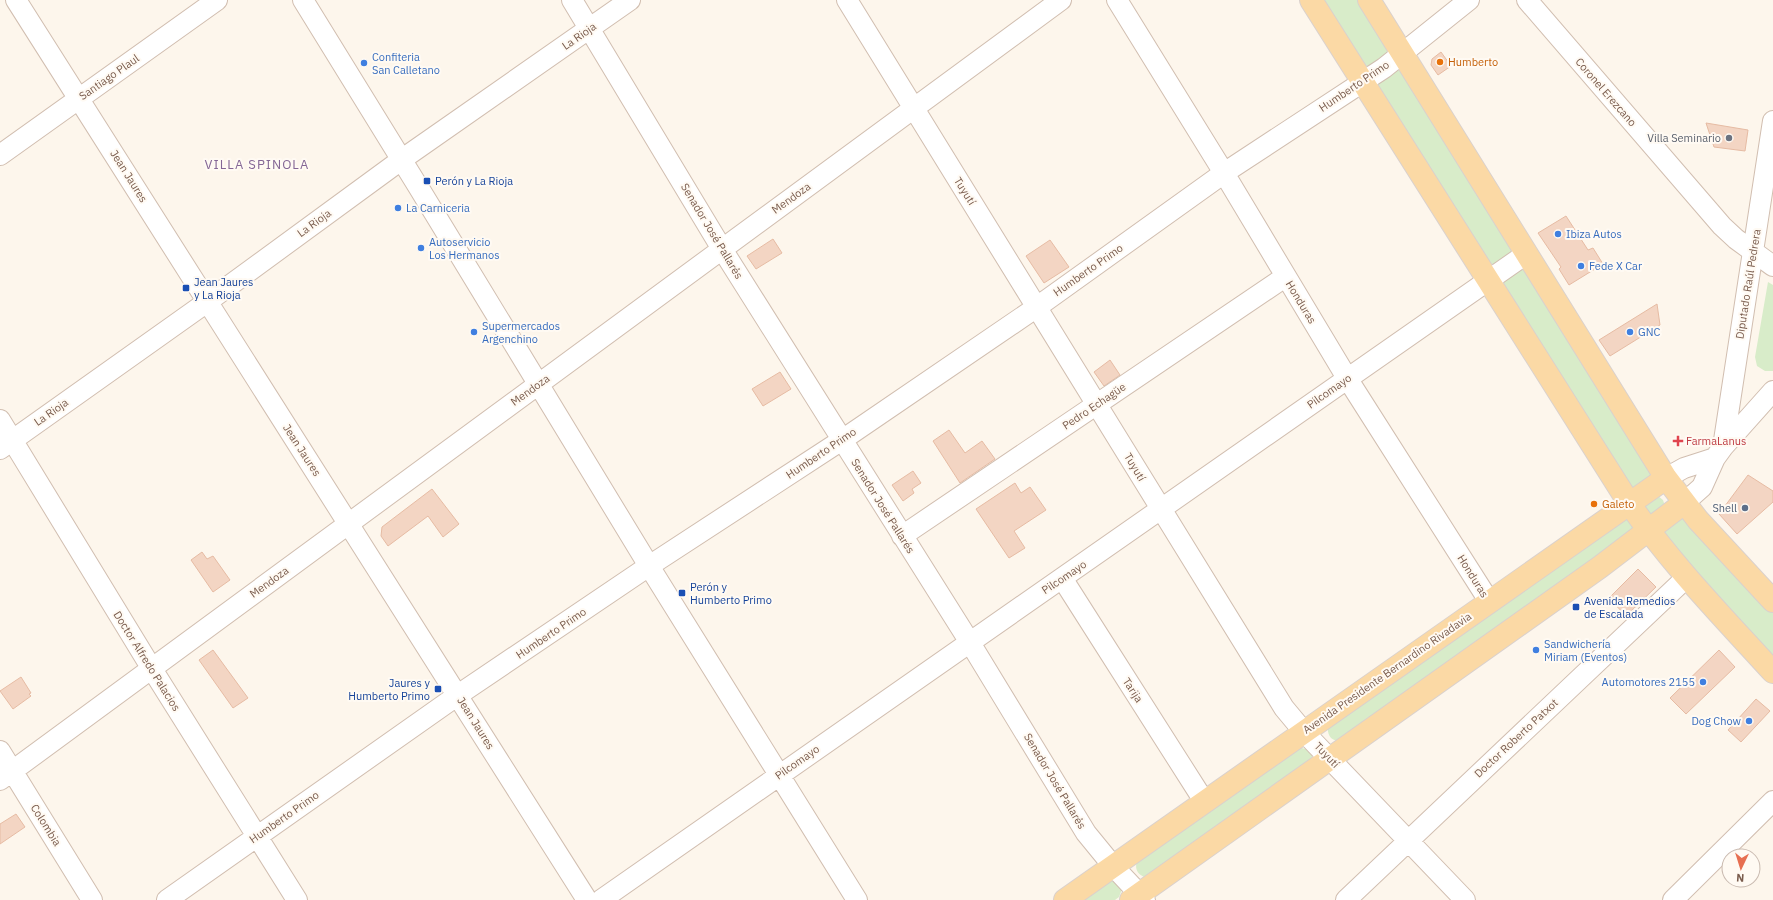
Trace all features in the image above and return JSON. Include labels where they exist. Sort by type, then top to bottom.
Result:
[{"type":"main road","points":[[1311,0],[1629,503],[1649,532],[1687,577],[1773,672]]},
{"type":"main road","points":[[1368,0],[1666,478],[1684,504],[1773,601]]},
{"type":"main road","name":"Avenida Presidente Bernardino Rivadavia","points":[[1065,900],[1488,601],[1666,478]]},
{"type":"main road","points":[[1138,898],[1330,758],[1649,532],[1684,504]]},
{"type":"street","name":"Jean Jaures","points":[[16,0],[80,98],[207,302],[349,523],[587,900]]},
{"type":"street","name":"Santiago Plaul","points":[[0,155],[217,0]]},
{"type":"street","points":[[303,0],[649,566],[857,900]]},
{"type":"street","name":"Senador José Pallarés","points":[[572,0],[722,249],[902,536],[970,641],[1086,833],[1138,898]]},
{"type":"street","name":"La Rioja","points":[[6,444],[207,302],[401,160],[630,0]]},
{"type":"street","name":"Tuyutí","points":[[848,0],[913,108],[1284,708],[1304,732],[1465,900]]},
{"type":"street","name":"Mendoza","points":[[6,775],[1060,0]]},
{"type":"street","name":"Honduras","points":[[1117,0],[1224,173],[1285,277],[1347,378],[1488,601]]},
{"type":"street","name":"Humberto Primo","points":[[167,900],[458,695],[649,566],[842,440],[1036,306],[1224,173],[1362,82],[1402,53],[1469,0]]},
{"type":"street","name":"Coronel Erezcano","points":[[1527,0],[1722,226],[1753,252],[1773,266]]},
{"type":"street","name":"Diputado Raúl Pedrera","points":[[1719,452],[1753,252],[1773,121]]},
{"type":"street","name":"Pilcomayo","points":[[601,900],[779,774],[1161,510],[1347,378],[1526,254]]},
{"type":"street","name":"Pedro Echagüe","points":[[902,536],[1285,277]]},
{"type":"street","points":[[1684,504],[1702,487],[1719,452],[1773,391]]},
{"type":"street","name":"Doctor Alfredo Palacios","points":[[0,420],[6,444],[152,669],[297,900]]},
{"type":"street","name":"Avenida Presidente Bernardino Rivadavia","points":[[1666,478],[1719,452]]},
{"type":"street","name":"Doctor Roberto Patxot","points":[[1346,900],[1687,577]]},
{"type":"street","name":"Tarija","points":[[1062,578],[1204,801]]},
{"type":"street","name":"Colombia","points":[[0,750],[6,775],[92,900]]},
{"type":"street","points":[[1673,900],[1773,801]]},
{"type":"green space","points":[[1311,0],[1369,0],[1666,478],[1629,503]]},
{"type":"green space","points":[[1768,282],[1773,285],[1773,371],[1765,371],[1757,366],[1755,357]]},
{"type":"green space","points":[[1658,496],[1663,500],[1665,506],[1651,515],[1646,511],[1644,505]]},
{"type":"green space","points":[[1684,503],[1773,601],[1773,672],[1649,531]]},
{"type":"green space","points":[[1624,519],[1627,519],[1634,527],[1632,530],[1338,741],[1330,736],[1328,726]]},
{"type":"green space","points":[[1297,747],[1311,750],[1313,755],[1310,761],[1151,875],[1144,877],[1138,872],[1136,868],[1137,860]]},
{"type":"green space","points":[[1111,879],[1116,880],[1122,889],[1119,897],[1115,900],[1081,900]]},
{"type":"building","name":"Humberto","points":[[1441,52],[1451,66],[1438,75],[1431,65],[1432,59]]},
{"type":"building","name":"Villa Seminario","points":[[1706,123],[1748,130],[1745,151],[1714,147]]},
{"type":"building","points":[[1566,216],[1588,250],[1593,248],[1603,264],[1569,285],[1559,269],[1561,267],[1538,233]]},
{"type":"building","points":[[773,239],[782,253],[756,269],[747,256]]},
{"type":"building","points":[[1050,240],[1069,267],[1044,283],[1026,256]]},
{"type":"building","name":"GNC","points":[[1657,304],[1660,325],[1610,356],[1599,340]]},
{"type":"building","points":[[1110,360],[1120,375],[1104,386],[1094,372]]},
{"type":"building","points":[[780,372],[791,389],[763,406],[752,389]]},
{"type":"building","points":[[949,430],[965,453],[982,441],[995,459],[960,483],[933,441]]},
{"type":"building","points":[[913,471],[921,483],[912,489],[914,493],[903,501],[892,485]]},
{"type":"building","name":"Shell","points":[[1748,475],[1773,491],[1773,502],[1737,534],[1719,514]]},
{"type":"building","points":[[1015,483],[1021,493],[1030,487],[1046,510],[1014,531],[1025,548],[1009,558],[976,509]]},
{"type":"building","points":[[432,489],[459,524],[443,537],[428,516],[388,546],[381,536],[382,527]]},
{"type":"building","points":[[202,552],[207,559],[213,556],[230,580],[213,592],[191,560]]},
{"type":"building","points":[[1638,569],[1656,587],[1626,616],[1609,598]]},
{"type":"building","points":[[213,650],[248,698],[233,708],[199,660]]},
{"type":"building","name":"Automotores 2155","points":[[1719,650],[1735,667],[1686,714],[1670,698]]},
{"type":"building","points":[[21,677],[31,693],[29,694],[31,696],[13,709],[0,691]]},
{"type":"building","name":"Dog Chow","points":[[1756,699],[1770,711],[1741,742],[1728,730]]},
{"type":"building","points":[[16,814],[25,827],[0,844],[0,824]]},
{"type":"place","name":"Humberto","points":[[1440,62]]},
{"type":"place","name":"Confiteria San Calletano","points":[[364,63]]},
{"type":"place","name":"Villa Seminario","points":[[1729,138]]},
{"type":"place","name":"Perón y La Rioja","points":[[427,181]]},
{"type":"place","name":"La Carniceria","points":[[398,208]]},
{"type":"place","name":"Ibiza Autos","points":[[1558,234]]},
{"type":"place","name":"Autoservicio Los Hermanos","points":[[421,248]]},
{"type":"place","name":"Fede X Car","points":[[1581,266]]},
{"type":"place","name":"Jean Jaures y La Rioja","points":[[186,288]]},
{"type":"place","name":"Supermercados Argenchino","points":[[474,332]]},
{"type":"place","name":"GNC","points":[[1630,332]]},
{"type":"place","name":"FarmaLanus","points":[[1678,441]]},
{"type":"place","name":"Galeto","points":[[1594,504]]},
{"type":"place","name":"Shell","points":[[1745,508]]},
{"type":"place","name":"Perón y Humberto Primo","points":[[682,593]]},
{"type":"place","name":"Avenida Remedios de Escalada","points":[[1576,607]]},
{"type":"place","name":"Sandwichería Miriam (Eventos)","points":[[1536,650]]},
{"type":"place","name":"Automotores 2155","points":[[1703,682]]},
{"type":"place","name":"Jaures y Humberto Primo","points":[[438,689]]},
{"type":"place","name":"Dog Chow","points":[[1749,721]]},
{"type":"district","name":"VILLA SPINOLA","points":[[257,164]]}]
